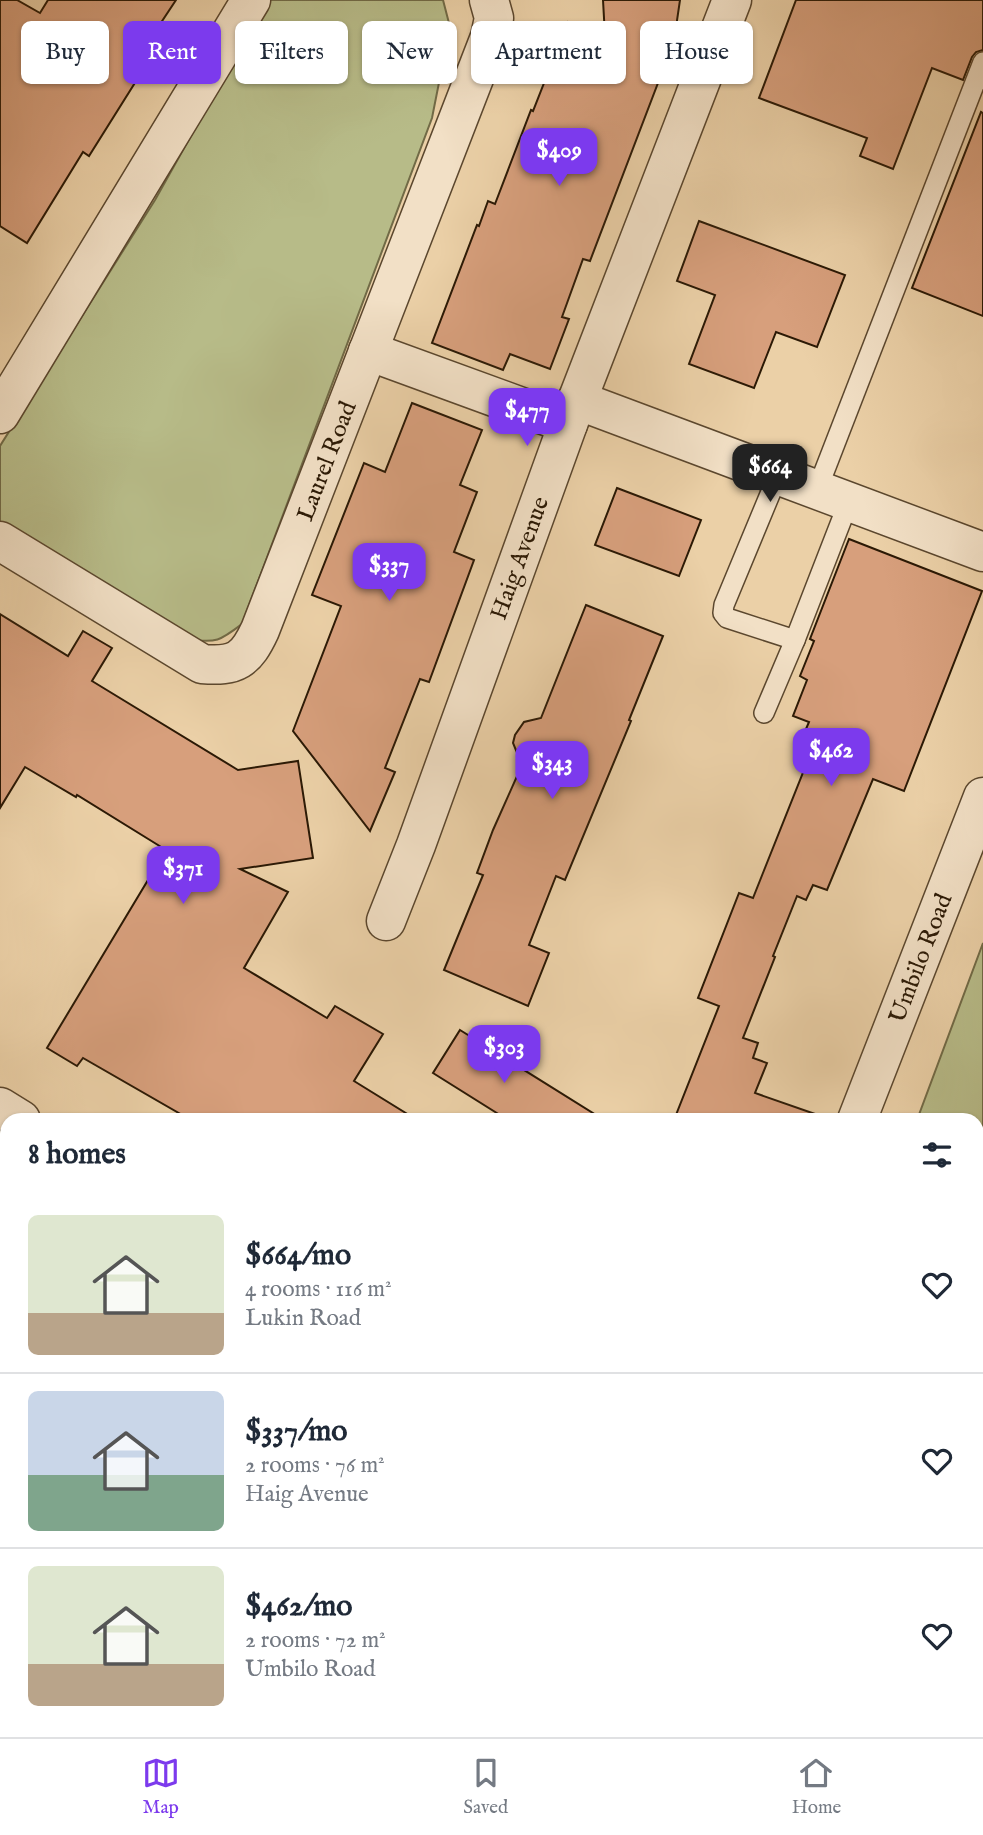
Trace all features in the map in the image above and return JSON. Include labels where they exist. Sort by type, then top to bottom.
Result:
[{"type":"street","points":[[0,414],[251,0]]},
{"type":"street","name":"Laurel Road","points":[[0,541],[202,664],[217,666],[233,663],[251,650],[490,37],[494,18],[489,0]]},
{"type":"street","name":"Haig Avenue","points":[[386,921],[572,412],[732,0]]},
{"type":"street","points":[[369,351],[778,475],[983,552]]},
{"type":"street","name":"Umbilo Road","points":[[860,1113],[983,797]]},
{"type":"lane","points":[[764,713],[795,640],[833,496],[983,62]]},
{"type":"lane","points":[[778,475],[724,605],[723,614],[727,618],[795,640]]},
{"type":"green space","points":[[267,0],[443,0],[448,21],[362,21],[362,84],[439,84],[432,118],[242,624],[218,639],[197,640],[188,639],[0,522],[0,446],[155,200],[235,57],[235,84],[348,84],[348,21],[255,21]]},
{"type":"green space","points":[[983,943],[983,1113],[920,1113]]},
{"type":"building","points":[[0,0],[17,0],[40,13],[48,0],[176,0],[162,21],[123,21],[123,84],[134,84],[89,156],[83,152],[27,243],[0,226]]},
{"type":"building","points":[[603,0],[680,0],[677,21],[640,21],[640,84],[658,84],[590,261],[583,259],[562,317],[569,319],[550,369],[510,354],[503,370],[432,343],[477,225],[479,226],[488,201],[495,204],[544,84],[626,84],[626,21],[604,21]]},
{"type":"building","points":[[796,0],[983,0],[983,50],[972,57],[963,80],[932,68],[893,169],[860,156],[867,138],[759,98]]},
{"type":"building","points":[[981,112],[983,113],[983,316],[912,288]]},
{"type":"building","points":[[699,221],[845,275],[817,347],[776,332],[754,388],[689,364],[715,295],[677,281]]},
{"type":"building","points":[[412,403],[482,430],[460,485],[477,492],[454,552],[474,560],[429,682],[420,679],[385,768],[395,772],[370,831],[293,731],[341,606],[312,595],[364,463],[385,472]]},
{"type":"building","points":[[617,488],[701,520],[679,576],[595,545]]},
{"type":"building","points":[[849,539],[982,591],[904,791],[873,779],[827,890],[813,885],[806,900],[797,896],[743,1038],[758,1043],[753,1058],[767,1063],[755,1093],[812,1113],[677,1113],[719,1006],[698,998],[739,893],[753,898],[810,755],[797,750],[809,722],[793,716],[807,680],[800,676],[814,641],[810,639]]},
{"type":"building","points":[[586,605],[663,636],[565,880],[556,876],[529,945],[549,953],[528,1006],[444,970],[483,875],[477,873],[493,830],[522,765],[513,743],[515,735],[524,722],[541,718]]},
{"type":"building","points":[[0,614],[68,656],[83,631],[112,648],[92,681],[238,770],[298,761],[313,858],[240,869],[288,892],[244,968],[327,1018],[335,1006],[383,1034],[354,1081],[406,1113],[179,1113],[83,1058],[77,1066],[47,1048],[166,850],[77,795],[76,797],[25,767],[0,808]]},
{"type":"building","points":[[460,1030],[593,1113],[497,1113],[433,1073]]}]
